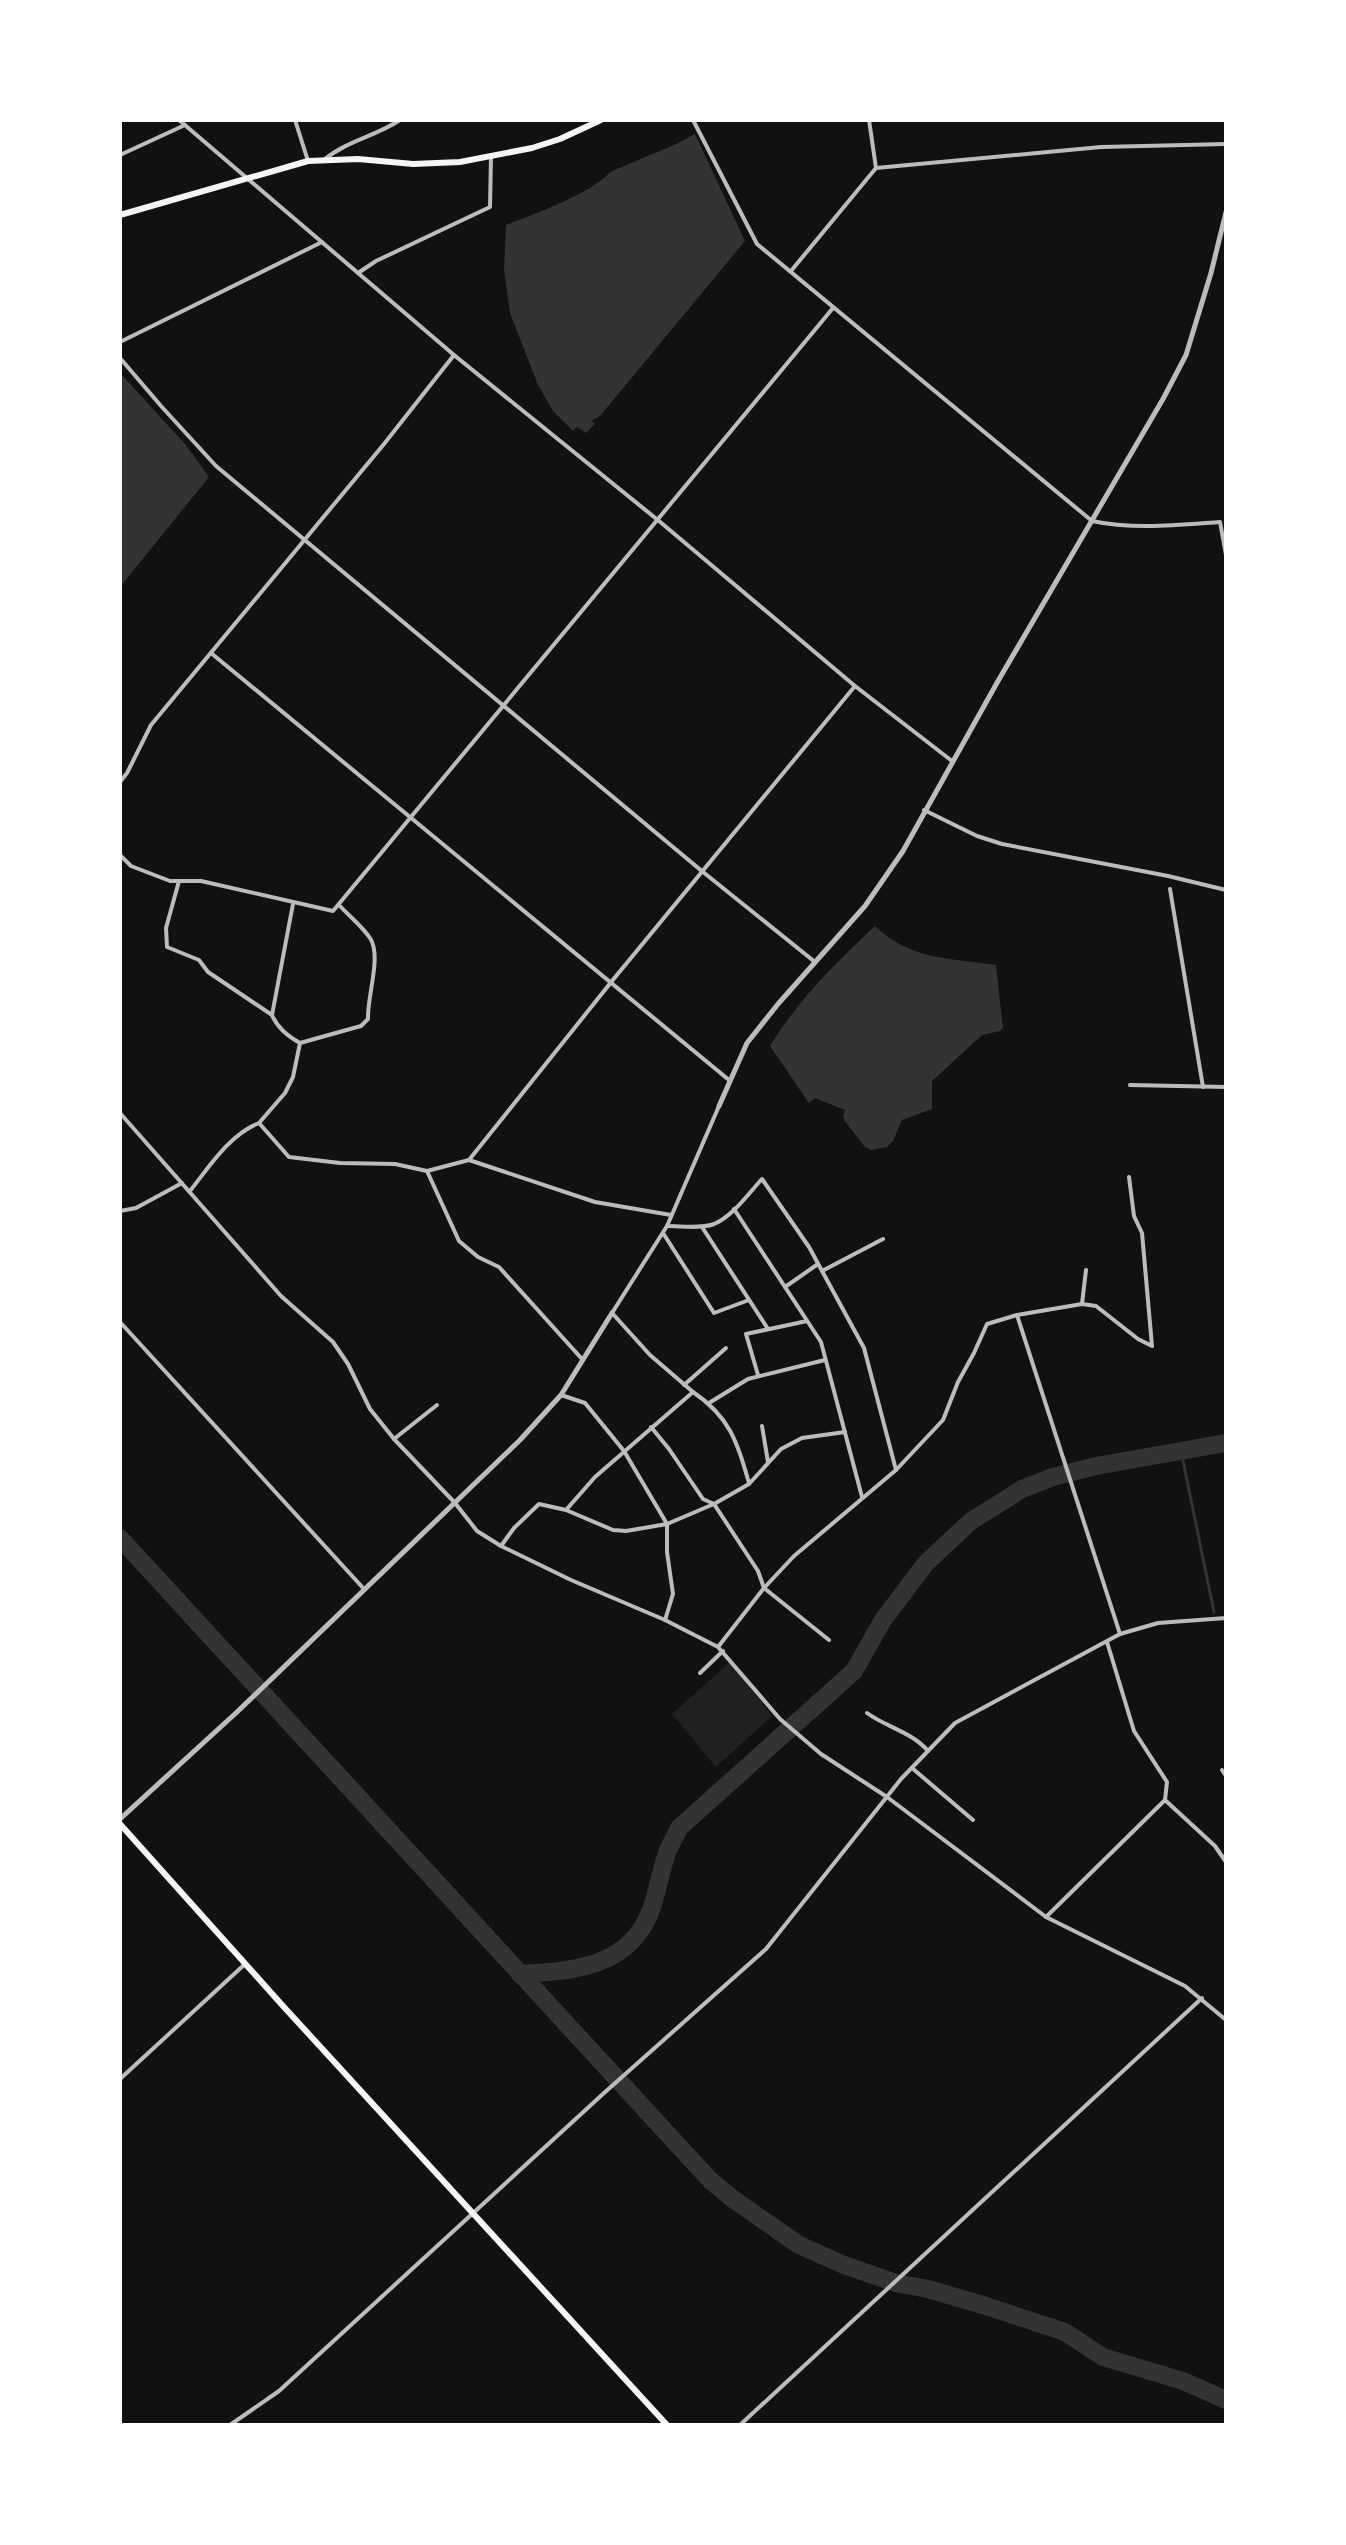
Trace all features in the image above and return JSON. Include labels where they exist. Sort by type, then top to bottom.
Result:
[{"type":"main road","points":[[120,215],[308,161],[439,164],[491,157],[546,144],[601,120]]},
{"type":"main road","points":[[120,1822],[245,1964],[667,2425]]},
{"type":"street","points":[[179,120],[454,355],[659,521],[855,686],[952,761]]},
{"type":"street","points":[[295,120],[308,161]]},
{"type":"street","points":[[325,159],[338,148],[385,130],[400,120]]},
{"type":"street","points":[[693,120],[757,244],[1092,521],[1111,525],[1174,526],[1220,522],[1226,555]]},
{"type":"street","points":[[869,120],[876,168]]},
{"type":"street","points":[[120,155],[185,125]]},
{"type":"street","points":[[791,271],[876,168],[1101,147],[1226,144]]},
{"type":"street","points":[[358,273],[376,261],[490,207],[491,157]]},
{"type":"street","points":[[120,1822],[455,1503],[561,1395],[667,1226],[747,1043],[877,888],[903,851],[1186,355],[1226,212]]},
{"type":"street","points":[[120,342],[322,242]]},
{"type":"street","points":[[120,855],[131,866],[170,881],[201,881],[333,911],[833,308]]},
{"type":"street","points":[[120,782],[151,725],[454,355]]},
{"type":"street","points":[[120,358],[216,466],[815,962]]},
{"type":"street","points":[[211,653],[729,1080]]},
{"type":"street","points":[[469,1160],[855,686]]},
{"type":"street","points":[[924,810],[977,836],[1002,844],[1226,890]]},
{"type":"street","points":[[179,881],[166,928],[167,947],[199,960],[208,972],[272,1015],[275,1022],[300,1043],[361,1026],[368,1019],[367,1003],[375,969],[372,940],[339,905]]},
{"type":"street","points":[[1170,889],[1203,1087]]},
{"type":"street","points":[[272,1015],[293,904]]},
{"type":"street","points":[[190,1191],[217,1156],[249,1127],[259,1123],[285,1093],[293,1077],[300,1043]]},
{"type":"street","points":[[1130,1085],[1226,1087]]},
{"type":"street","points":[[120,1113],[238,1250],[281,1296],[333,1342],[348,1364],[370,1409],[477,1531],[571,1580],[665,1620],[720,1649],[780,1719],[821,1754],[887,1797],[1046,1917],[1185,1986],[1226,2020]]},
{"type":"street","points":[[259,1123],[289,1157],[340,1163],[363,1161],[395,1164],[427,1171],[469,1160],[595,1202],[671,1215]]},
{"type":"street","points":[[427,1171],[459,1241],[478,1257],[499,1267],[582,1359]]},
{"type":"street","points":[[700,1673],[764,1588],[794,1556],[896,1470],[943,1420],[987,1324],[1017,1315],[1082,1304],[1096,1306],[1138,1339],[1152,1346],[1142,1233],[1134,1216],[1129,1177]]},
{"type":"street","points":[[667,1226],[715,1224],[762,1179],[818,1264],[864,1348],[896,1470]]},
{"type":"street","points":[[120,1211],[136,1208],[182,1183]]},
{"type":"street","points":[[734,1209],[821,1342],[862,1497]]},
{"type":"street","points":[[701,1226],[768,1329]]},
{"type":"street","points":[[663,1233],[714,1313],[749,1300]]},
{"type":"street","points":[[822,1271],[883,1239]]},
{"type":"street","points":[[785,1287],[818,1264]]},
{"type":"street","points":[[1082,1304],[1086,1270]]},
{"type":"street","points":[[612,1313],[635,1340],[684,1385],[709,1403],[736,1438],[749,1484]]},
{"type":"street","points":[[1017,1315],[1120,1634]]},
{"type":"street","points":[[758,1375],[746,1334],[807,1321]]},
{"type":"street","points":[[120,1322],[365,1590]]},
{"type":"street","points":[[684,1385],[726,1348]]},
{"type":"street","points":[[709,1403],[758,1375],[826,1360]]},
{"type":"street","points":[[566,1510],[595,1477],[693,1392]]},
{"type":"street","points":[[561,1395],[585,1403],[624,1451],[667,1524],[673,1594],[665,1620]]},
{"type":"street","points":[[394,1439],[437,1405]]},
{"type":"street","points":[[762,1426],[768,1462]]},
{"type":"street","points":[[651,1427],[703,1499],[714,1504],[758,1571],[764,1588],[829,1640]]},
{"type":"street","points":[[501,1546],[514,1528],[539,1504],[566,1510],[613,1530],[626,1531],[667,1524],[714,1504],[749,1484],[781,1449],[802,1438],[845,1432]]},
{"type":"street","points":[[230,2425],[279,2391],[766,1949],[887,1797],[955,1723],[1120,1634],[1158,1623],[1226,1618]]},
{"type":"street","points":[[1046,1917],[1165,1800],[1167,1782],[1134,1731],[1107,1642]]},
{"type":"street","points":[[867,1713],[911,1736],[928,1751]]},
{"type":"street","points":[[912,1768],[973,1820]]},
{"type":"street","points":[[1222,1770],[1226,1776]]},
{"type":"street","points":[[1165,1800],[1215,1846],[1226,1862]]},
{"type":"street","points":[[120,2079],[245,1964]]},
{"type":"street","points":[[740,2425],[1202,1998]]},
{"type":"shaded area","points":[[695,134],[745,241],[600,416],[591,421],[595,424],[586,433],[577,427],[573,431],[553,411],[538,385],[510,313],[504,269],[506,225],[576,196],[610,172]]},
{"type":"shaded area","points":[[120,373],[186,445],[209,477],[120,587]]},
{"type":"shaded area","points":[[875,926],[902,945],[931,956],[996,965],[1003,1028],[982,1035],[932,1081],[932,1109],[902,1120],[887,1147],[871,1150],[865,1147],[844,1120],[845,1110],[815,1098],[809,1103],[770,1046],[805,998]]},
{"type":"shaded area","points":[[730,1662],[772,1716],[716,1767],[672,1714]]},
{"type":"waterway","points":[[520,1974],[579,1968],[614,1955],[629,1944],[651,1910],[667,1852],[679,1828],[854,1671],[883,1620],[926,1563],[971,1521],[1022,1489],[1053,1477],[1096,1466],[1226,1443]]},
{"type":"waterway","points":[[1181,1451],[1214,1612]]},
{"type":"waterway","points":[[120,1538],[710,2180],[733,2199],[799,2245],[844,2265],[1065,2332],[1103,2357],[1183,2381],[1226,2400]]}]
